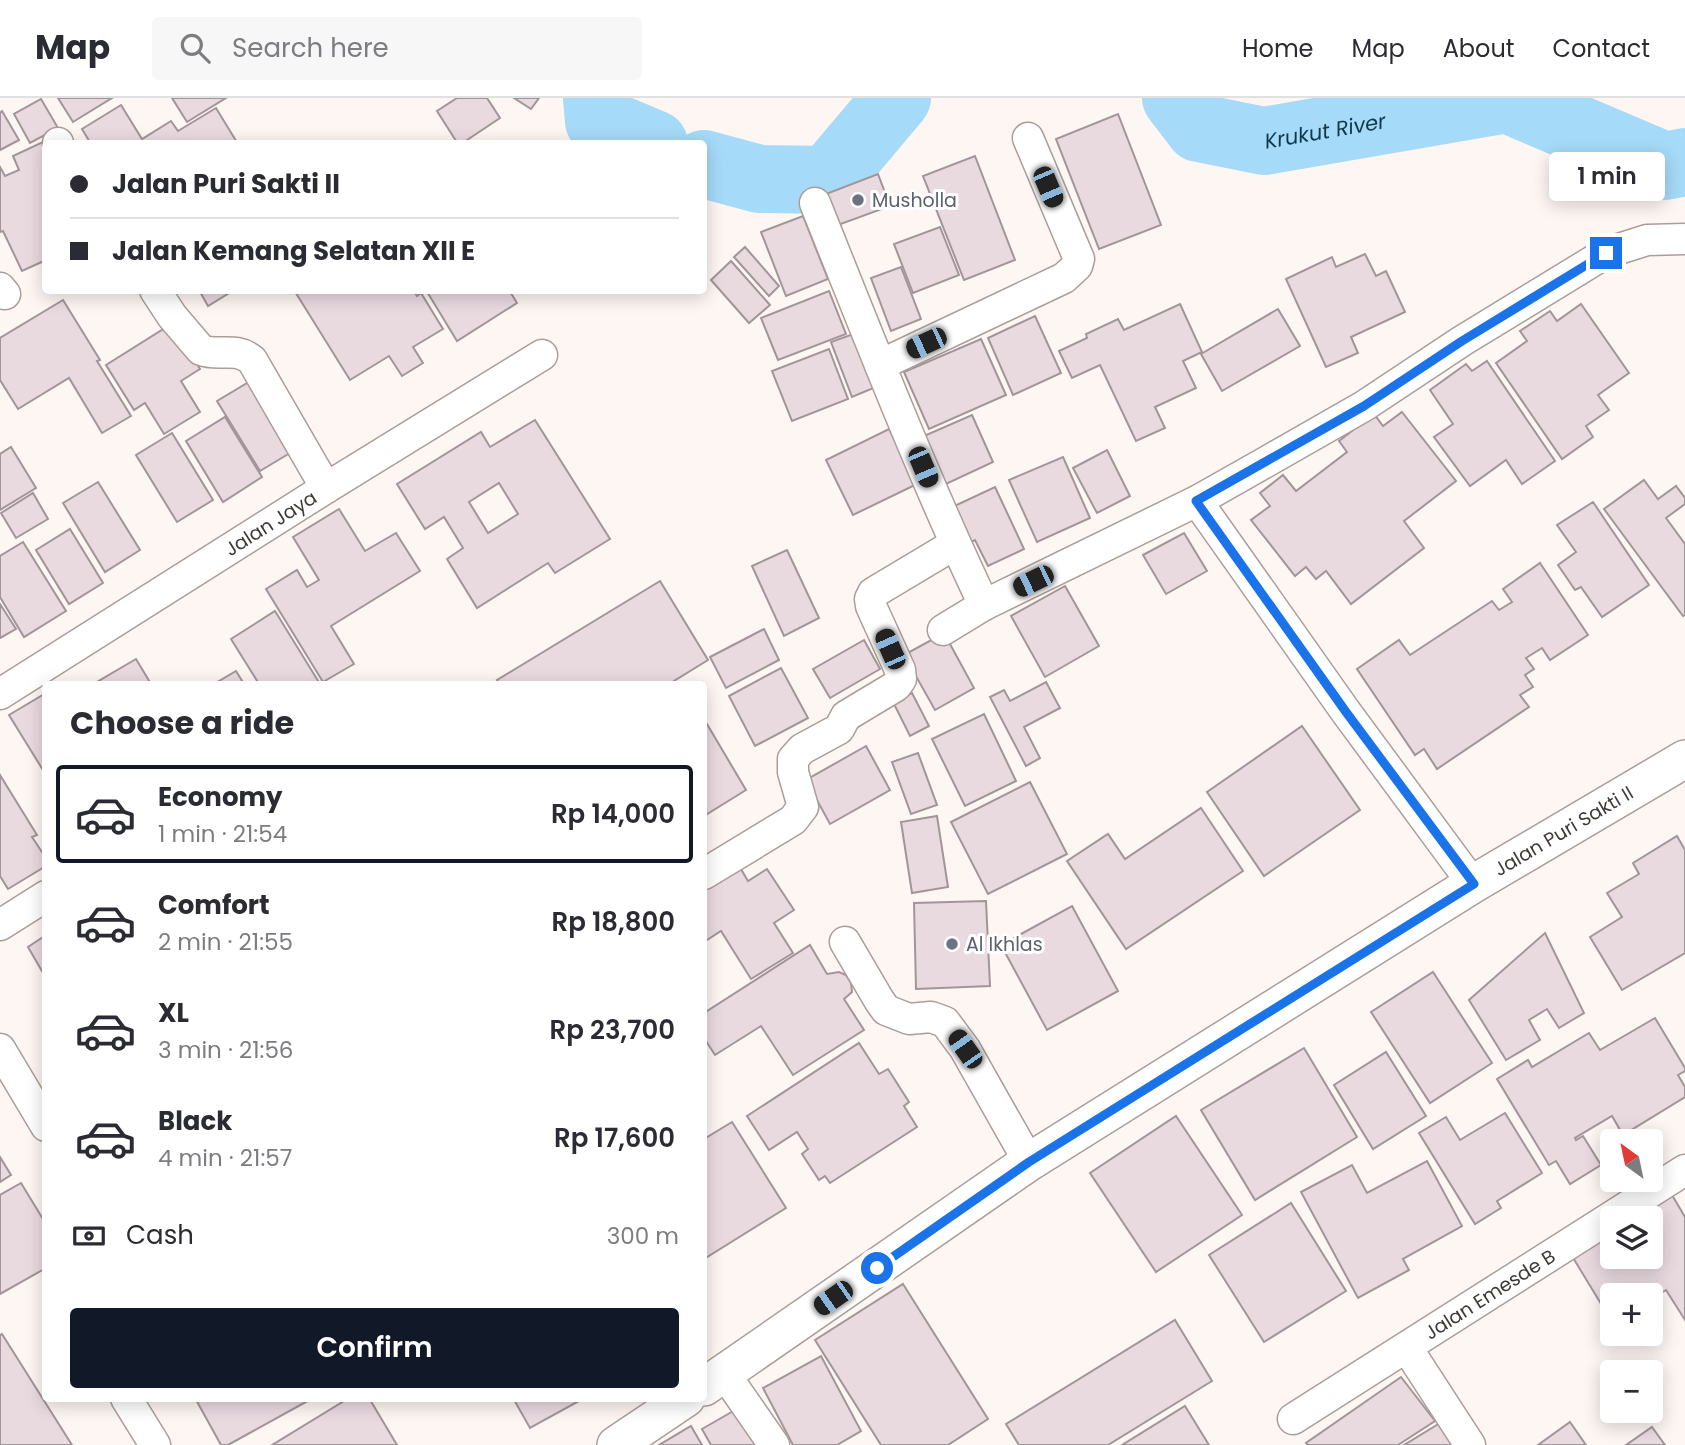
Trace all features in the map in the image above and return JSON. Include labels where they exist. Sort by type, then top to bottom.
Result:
[{"type":"street","points":[[880,365],[1064,278],[1077,266],[1079,259],[1028,138]]},
{"type":"street","points":[[815,203],[955,544],[984,605]]},
{"type":"street","points":[[943,630],[984,605],[1196,501],[1364,406],[1462,341],[1606,253],[1647,240],[1685,239]]},
{"type":"street","points":[[158,294],[172,316],[201,350],[235,352],[252,360],[326,488]]},
{"type":"street","name":"Jalan Jaya","points":[[0,694],[542,355]]},
{"type":"street","points":[[1196,501],[1346,712],[1474,884]]},
{"type":"street","points":[[707,872],[793,820],[803,807],[793,772],[793,759],[802,749],[839,729],[846,716],[896,686],[901,679],[900,670],[870,599],[873,593],[955,544]]},
{"type":"street","name":"Jalan Puri Sakti II","points":[[714,1380],[1029,1162],[1474,884],[1685,759]]},
{"type":"street","points":[[0,925],[42,899]]},
{"type":"street","points":[[845,942],[886,1010],[909,1019],[931,1017],[945,1023],[965,1049],[1029,1162]]},
{"type":"street","points":[[0,1049],[42,1119]]},
{"type":"street","name":"Jalan Emesde B","points":[[1293,1419],[1685,1170]]},
{"type":"street","points":[[1407,1348],[1470,1445]]},
{"type":"street","points":[[714,1380],[774,1445]]},
{"type":"street","points":[[128,1402],[155,1445]]},
{"type":"street","points":[[616,1445],[680,1402]]},
{"type":"building","points":[[58,98],[112,98],[73,122]]},
{"type":"building","points":[[172,98],[226,98],[187,122]]},
{"type":"building","points":[[457,98],[487,98],[500,118],[467,140],[455,140],[437,111]]},
{"type":"building","points":[[514,98],[539,98],[531,109]]},
{"type":"building","points":[[41,99],[58,128],[30,143],[14,114]]},
{"type":"building","points":[[121,105],[142,139],[171,121],[178,131],[216,108],[236,140],[89,140],[82,129]]},
{"type":"building","points":[[2,111],[19,140],[0,150],[0,113]]},
{"type":"building","points":[[1118,114],[1161,225],[1099,249],[1056,139]]},
{"type":"building","points":[[42,142],[42,262],[22,271],[3,231],[0,232],[0,167],[5,176],[19,170],[13,156]]},
{"type":"building","points":[[975,156],[1015,260],[964,280],[923,176]]},
{"type":"building","name":"Musholla","points":[[878,174],[890,206],[838,225],[826,194]]},
{"type":"building","points":[[803,216],[828,279],[786,296],[761,232]]},
{"type":"building","points":[[940,227],[959,275],[913,293],[894,244]]},
{"type":"building","points":[[745,247],[779,286],[769,296],[734,257]]},
{"type":"building","points":[[1365,254],[1376,276],[1386,271],[1405,312],[1351,337],[1358,353],[1326,367],[1286,279],[1332,257],[1336,267]]},
{"type":"building","points":[[731,261],[770,305],[749,323],[711,280]]},
{"type":"building","points":[[901,267],[921,319],[891,331],[871,278]]},
{"type":"building","points":[[829,291],[846,334],[778,360],[761,318]]},
{"type":"building","points":[[201,294],[228,294],[208,306]]},
{"type":"building","points":[[296,294],[422,294],[443,329],[413,347],[423,363],[402,376],[389,356],[350,380]]},
{"type":"building","points":[[428,294],[511,294],[517,303],[457,341]]},
{"type":"building","points":[[63,300],[131,416],[102,433],[69,378],[18,409],[0,380],[0,338]]},
{"type":"building","points":[[1180,304],[1202,352],[1183,361],[1196,388],[1155,407],[1165,428],[1136,441],[1100,365],[1072,378],[1059,351],[1118,319],[1124,330]]},
{"type":"building","points":[[1581,304],[1629,373],[1598,395],[1609,410],[1586,426],[1593,437],[1562,459],[1496,363],[1527,341],[1520,331],[1550,311],[1557,321]]},
{"type":"building","points":[[1278,309],[1300,346],[1222,391],[1201,354]]},
{"type":"building","points":[[1035,316],[1061,373],[1013,395],[988,338]]},
{"type":"building","points":[[173,323],[200,369],[181,381],[200,412],[164,434],[145,403],[134,410],[106,365]]},
{"type":"building","points":[[856,333],[876,387],[852,397],[831,342]]},
{"type":"building","points":[[981,339],[1006,395],[929,429],[904,372]]},
{"type":"building","points":[[829,349],[848,399],[792,421],[772,371]]},
{"type":"building","points":[[1487,361],[1555,461],[1522,484],[1506,460],[1470,486],[1434,437],[1453,424],[1430,390],[1466,364],[1472,371]]},
{"type":"building","points":[[257,377],[300,447],[260,471],[217,401]]},
{"type":"building","points":[[1402,412],[1456,481],[1404,521],[1424,548],[1351,604],[1326,571],[1316,579],[1306,567],[1295,576],[1251,520],[1270,506],[1260,493],[1283,475],[1296,491],[1347,452],[1339,441],[1374,414],[1383,426]]},
{"type":"building","points":[[972,415],[993,462],[946,484],[924,436]]},
{"type":"building","points":[[225,417],[262,477],[223,502],[186,441]]},
{"type":"building","points":[[535,420],[610,539],[555,573],[548,563],[477,608],[447,559],[463,548],[444,517],[425,529],[397,484],[481,432],[490,447]],"holes":[[[499,483],[518,514],[488,533],[469,502]]]},
{"type":"building","points":[[889,429],[917,484],[853,515],[826,460]]},
{"type":"building","points":[[172,433],[213,500],[177,522],[136,455]]},
{"type":"building","points":[[11,447],[36,488],[0,510],[0,454]]},
{"type":"building","points":[[1107,450],[1130,496],[1097,513],[1073,468]]},
{"type":"building","points":[[1063,457],[1090,518],[1037,542],[1009,480]]},
{"type":"building","points":[[1644,480],[1658,499],[1676,486],[1685,498],[1685,504],[1666,518],[1685,544],[1683,616],[1604,509]]},
{"type":"building","points":[[98,482],[140,550],[105,572],[63,503]]},
{"type":"building","points":[[995,487],[1024,549],[988,566],[975,540],[965,545],[948,509]]},
{"type":"building","points":[[33,493],[48,519],[16,538],[1,513]]},
{"type":"building","points":[[1593,502],[1649,585],[1602,617],[1581,587],[1575,590],[1558,565],[1576,552],[1557,525]]},
{"type":"building","points":[[339,509],[365,551],[396,533],[420,571],[331,626],[354,664],[325,681],[266,589],[297,570],[307,587],[319,580],[293,537]]},
{"type":"building","points":[[70,529],[103,583],[69,604],[36,550]]},
{"type":"building","points":[[1184,533],[1207,571],[1166,594],[1143,555]]},
{"type":"building","points":[[23,542],[66,611],[24,637],[0,597],[0,556]]},
{"type":"building","points":[[787,550],[819,618],[784,636],[752,566]]},
{"type":"building","points":[[1540,563],[1588,635],[1550,660],[1542,648],[1526,658],[1534,669],[1525,675],[1533,687],[1520,695],[1529,707],[1437,769],[1424,749],[1415,755],[1357,669],[1399,640],[1410,655],[1492,601],[1499,610],[1512,602],[1503,589]]},
{"type":"building","points":[[660,581],[708,660],[674,681],[497,680]]},
{"type":"building","points":[[1065,586],[1099,646],[1045,677],[1011,616]]},
{"type":"building","points":[[0,604],[16,629],[0,638]]},
{"type":"building","points":[[275,611],[318,681],[257,681],[231,639]]},
{"type":"building","points":[[764,629],[779,660],[726,688],[710,657]]},
{"type":"building","points":[[944,633],[974,688],[935,710],[904,655]]},
{"type":"building","points":[[864,640],[880,669],[830,698],[813,669]]},
{"type":"building","points":[[136,659],[149,681],[99,681]]},
{"type":"building","points":[[781,668],[808,718],[755,746],[729,696]]},
{"type":"building","points":[[236,671],[242,681],[219,681]]},
{"type":"building","points":[[1046,682],[1060,708],[1024,727],[1040,758],[1026,766],[990,697],[1004,690],[1010,701]]},
{"type":"building","points":[[912,693],[929,726],[910,736],[893,702]]},
{"type":"building","points":[[42,695],[42,769],[9,715]]},
{"type":"building","points":[[984,714],[1016,781],[965,806],[932,739]]},
{"type":"building","points":[[707,724],[746,790],[707,814]]},
{"type":"building","points":[[1302,726],[1360,810],[1264,876],[1207,792]]},
{"type":"building","points":[[866,746],[890,790],[830,824],[806,780]]},
{"type":"building","points":[[918,753],[937,805],[911,814],[892,762]]},
{"type":"building","points":[[0,775],[37,835],[32,837],[42,852],[42,868],[8,889],[0,876]]},
{"type":"building","points":[[1030,782],[1067,854],[988,894],[951,822]]},
{"type":"building","points":[[1201,808],[1243,871],[1126,949],[1067,861],[1108,834],[1125,859]]},
{"type":"building","points":[[937,816],[948,887],[912,893],[901,822]]},
{"type":"building","points":[[1677,836],[1685,850],[1685,953],[1622,990],[1590,937],[1622,917],[1607,893],[1639,874],[1633,863]]},
{"type":"building","points":[[738,864],[748,881],[767,869],[794,910],[774,923],[793,953],[751,979],[721,931],[707,940],[707,884]]},
{"type":"building","name":"Al Ikhlas","points":[[986,901],[990,986],[916,989],[914,903]]},
{"type":"building","points":[[1072,906],[1118,991],[1047,1030],[1001,945]]},
{"type":"building","points":[[1545,933],[1584,1013],[1559,1028],[1547,1009],[1529,1020],[1540,1040],[1506,1060],[1469,1000]]},
{"type":"building","points":[[42,938],[42,971],[28,947]]},
{"type":"building","points":[[810,945],[827,974],[839,972],[846,975],[852,992],[844,999],[864,1030],[793,1075],[761,1026],[715,1055],[707,1043],[707,1011]]},
{"type":"building","points":[[1433,972],[1492,1063],[1430,1103],[1371,1012]]},
{"type":"building","points":[[1655,1018],[1685,1068],[1685,1071],[1678,1075],[1685,1087],[1685,1097],[1633,1129],[1620,1129],[1612,1116],[1575,1138],[1576,1140],[1583,1136],[1600,1166],[1570,1184],[1556,1161],[1549,1165],[1497,1079],[1528,1060],[1532,1067],[1589,1033],[1600,1050]]},
{"type":"building","points":[[859,1043],[879,1074],[888,1069],[909,1102],[904,1106],[917,1127],[830,1183],[825,1176],[819,1180],[802,1154],[808,1149],[797,1132],[769,1150],[747,1116]]},
{"type":"building","points":[[1304,1048],[1357,1137],[1255,1200],[1201,1110]]},
{"type":"building","points":[[1386,1052],[1426,1116],[1373,1149],[1334,1085]]},
{"type":"building","points":[[1505,1113],[1542,1173],[1497,1201],[1501,1208],[1475,1224],[1419,1133],[1446,1117],[1460,1140]]},
{"type":"building","points":[[1176,1116],[1242,1215],[1156,1272],[1090,1173]]},
{"type":"building","points":[[732,1122],[786,1208],[707,1257],[707,1137]]},
{"type":"building","points":[[0,1157],[11,1175],[0,1182]]},
{"type":"building","points":[[1427,1161],[1462,1226],[1403,1259],[1409,1270],[1358,1298],[1301,1192],[1352,1165],[1367,1193]]},
{"type":"building","points":[[21,1183],[42,1217],[42,1270],[0,1294],[0,1195]]},
{"type":"building","points":[[1672,1195],[1685,1217],[1685,1320],[1666,1290],[1663,1292],[1663,1283],[1600,1283],[1600,1302],[1572,1256],[1600,1239],[1600,1269],[1663,1269],[1663,1206],[1654,1206]]},
{"type":"building","points":[[1291,1203],[1346,1291],[1264,1342],[1209,1255]]},
{"type":"building","points":[[903,1284],[988,1419],[948,1445],[881,1445],[815,1340]]},
{"type":"building","points":[[1175,1320],[1212,1381],[1108,1445],[1019,1445],[1006,1424]]},
{"type":"building","points":[[2,1334],[42,1397],[42,1402],[45,1402],[72,1445],[0,1445]]},
{"type":"building","points":[[821,1356],[861,1431],[837,1445],[793,1445],[763,1388]]},
{"type":"building","points":[[1401,1377],[1435,1421],[1398,1445],[1306,1443]]},
{"type":"building","points":[[197,1402],[306,1402],[228,1445],[221,1445]]},
{"type":"building","points":[[342,1402],[371,1402],[397,1445],[272,1445]]},
{"type":"building","points":[[515,1402],[577,1402],[530,1428]]},
{"type":"building","points":[[742,1406],[765,1445],[711,1445],[702,1429]]},
{"type":"building","points":[[1185,1406],[1209,1445],[1122,1445]]},
{"type":"building","points":[[1570,1422],[1586,1445],[1538,1445]]},
{"type":"building","points":[[1440,1423],[1454,1445],[1404,1445]]},
{"type":"building","points":[[691,1426],[702,1445],[659,1445]]},
{"type":"building","points":[[1652,1427],[1665,1445],[1626,1445]]},
{"type":"waterway","name":"Krukut River","points":[[597,98],[599,121],[644,140]]},
{"type":"waterway","name":"Krukut River","points":[[707,165],[759,179],[828,180],[897,98]]},
{"type":"waterway","name":"Krukut River","points":[[1176,98],[1199,128],[1264,141],[1507,99],[1665,166],[1685,162]]},
{"type":"place","name":"Musholla","points":[[858,200]]},
{"type":"place","name":"Al Ikhlas","points":[[952,944]]},
{"type":"route","points":[[877,1268],[1029,1162],[1474,884],[1346,712],[1196,501],[1364,406],[1462,341],[1606,253]]}]
